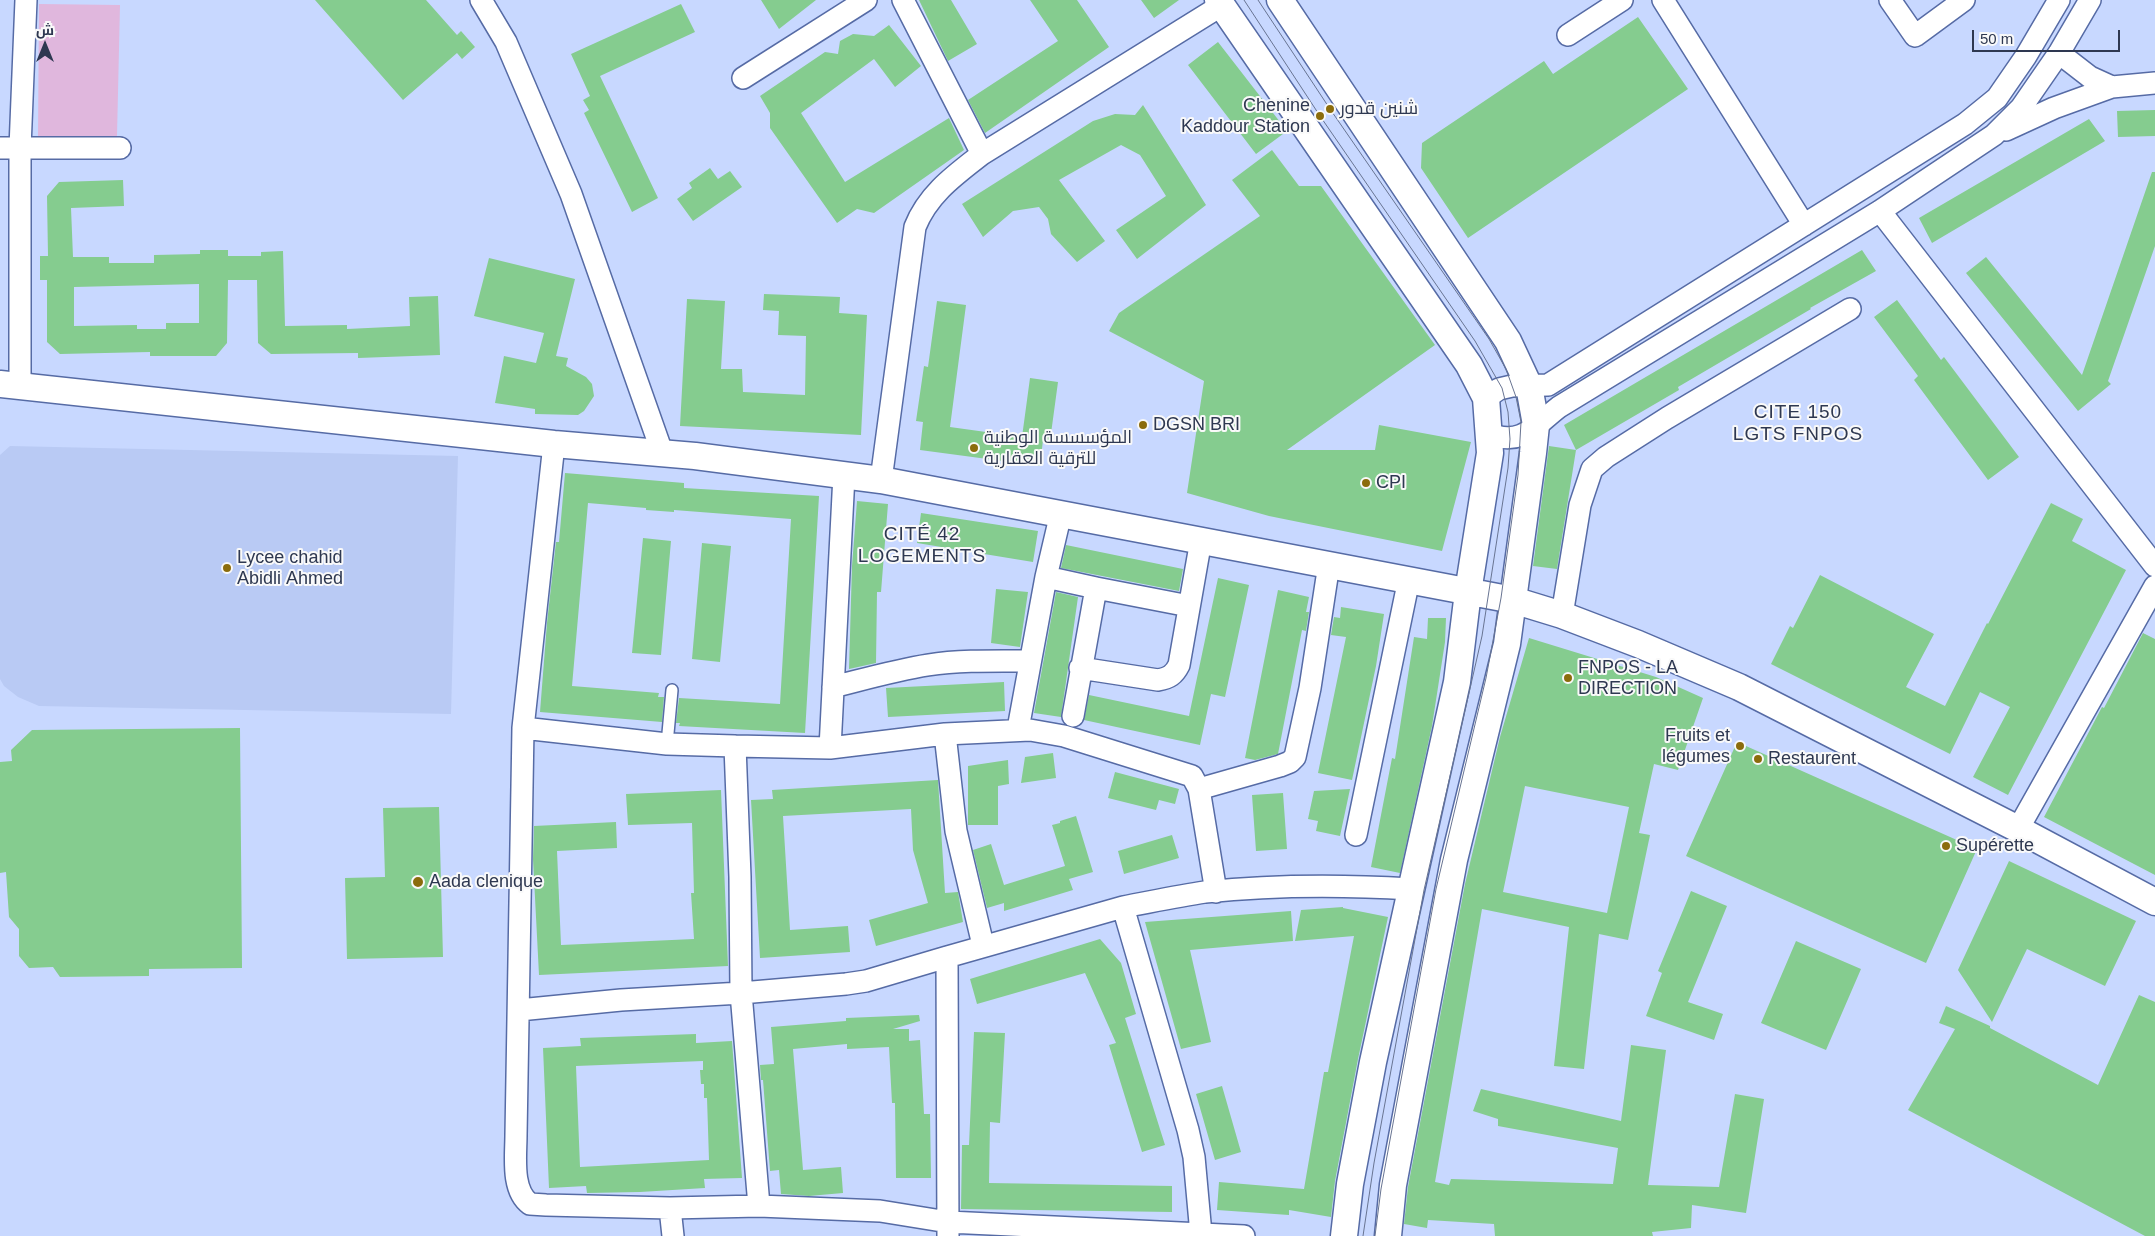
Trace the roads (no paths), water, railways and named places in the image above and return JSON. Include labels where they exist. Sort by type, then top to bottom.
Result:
[{"type":"street","points":[[26,0],[10,148],[10,384],[554,444],[662,452],[760,463],[881,480],[1513,600],[1562,615],[1638,644],[1739,687],[2018,829],[2155,902]]},
{"type":"street","points":[[481,0],[506,42],[571,194],[662,452]]},
{"type":"street","points":[[743,78],[866,0]]},
{"type":"street","points":[[903,0],[982,154]]},
{"type":"street","points":[[1280,0],[1508,341],[1529,386],[1536,426],[1507,644],[1454,860],[1393,1185],[1388,1236]]},
{"type":"street","points":[[1568,35],[1622,0]]},
{"type":"street","points":[[1663,0],[1804,225]]},
{"type":"street","points":[[1890,0],[1915,36],[1964,0]]},
{"type":"street","points":[[1994,135],[2021,108],[2059,52],[2090,0]]},
{"type":"street","points":[[881,480],[914,227],[920,212],[935,193],[955,174],[982,154],[1220,3],[1468,365],[1486,398],[1490,453],[1468,592],[1457,682],[1410,889],[1370,1081],[1350,1184],[1344,1236]]},
{"type":"street","points":[[1486,398],[1499,388],[1548,385],[1965,124],[1997,98],[2026,56],[2051,3]]},
{"type":"street","points":[[2059,52],[2090,77],[2112,88]]},
{"type":"street","points":[[1488,434],[1510,439],[1521,437],[1558,407],[1880,211],[1994,135],[2054,108],[2112,88],[2155,83]]},
{"type":"street","points":[[10,148],[120,148]]},
{"type":"street","points":[[1880,211],[2155,566]]},
{"type":"street","points":[[1562,615],[1580,504],[1592,469],[1606,457],[1667,418],[1850,309]]},
{"type":"street","points":[[554,444],[523,728],[516,1135],[517,1177],[519,1187],[526,1200],[530,1204],[546,1205],[670,1208],[759,1206],[880,1210],[948,1229],[1244,1236]]},
{"type":"street","points":[[830,748],[844,475]]},
{"type":"street","points":[[1018,729],[1029,661],[1061,513]]},
{"type":"street","points":[[1080,668],[1151,680],[1170,677],[1179,665],[1201,540]]},
{"type":"street","points":[[1199,789],[1280,766],[1290,762],[1296,756],[1310,688],[1329,564]]},
{"type":"street","points":[[1046,577],[1189,606]]},
{"type":"street","points":[[1356,835],[1409,579]]},
{"type":"street","points":[[2018,829],[2155,586]]},
{"type":"street","points":[[1073,716],[1080,668],[1096,588]]},
{"type":"street","points":[[834,687],[904,669],[930,665],[959,662],[1029,661]]},
{"type":"street","points":[[523,728],[667,744],[830,748],[945,734],[1018,729],[1064,736],[1188,774],[1194,779],[1199,789],[1216,892]]},
{"type":"street","points":[[945,734],[956,831],[983,946]]},
{"type":"street","points":[[735,746],[740,878],[741,994],[759,1206]]},
{"type":"street","points":[[519,1010],[621,1000],[741,994],[866,981],[1123,907],[1216,892],[1309,886],[1364,886],[1410,889]]},
{"type":"street","points":[[1123,907],[1188,1130],[1195,1165],[1201,1234]]},
{"type":"street","points":[[948,957],[948,1229]]},
{"type":"street","points":[[670,1208],[673,1236]]},
{"type":"lane","points":[[667,744],[672,690]]},
{"type":"tram line","points":[[1244,0],[1320,116],[1475,341],[1502,388],[1508,412],[1510,439],[1508,468],[1482,636],[1424,890],[1374,1163],[1363,1236]]},
{"type":"tram line","points":[[1258,0],[1330,109],[1489,339],[1506,369],[1516,397],[1521,422],[1518,475],[1501,598],[1486,678],[1436,889],[1381,1189],[1375,1236]]},
{"type":"place","name":"شنين قدور","points":[[1330,109]]},
{"type":"place","name":"Chenine Kaddour Station","points":[[1320,116]]},
{"type":"place","name":"DGSN BRI","points":[[1143,425]]},
{"type":"place","name":"المؤسسسة الوطنية للترقية العقارية","points":[[974,448]]},
{"type":"place","name":"CPI","points":[[1366,483]]},
{"type":"place","name":"Lycee chahid Abidli Ahmed","points":[[227,568]]},
{"type":"place","name":"FNPOS - LA DIRECTION","points":[[1568,678]]},
{"type":"place","name":"Fruits et légumes","points":[[1740,746]]},
{"type":"place","name":"Restaurent","points":[[1758,759]]},
{"type":"place","name":"Supérette","points":[[1946,846]]},
{"type":"place","name":"Aada clenique","points":[[418,882]]},
{"type":"district","name":"CITE 150 LGTS FNPOS","points":[[1798,424]]},
{"type":"district","name":"CITÉ 42 LOGEMENTS","points":[[922,546]]}]
